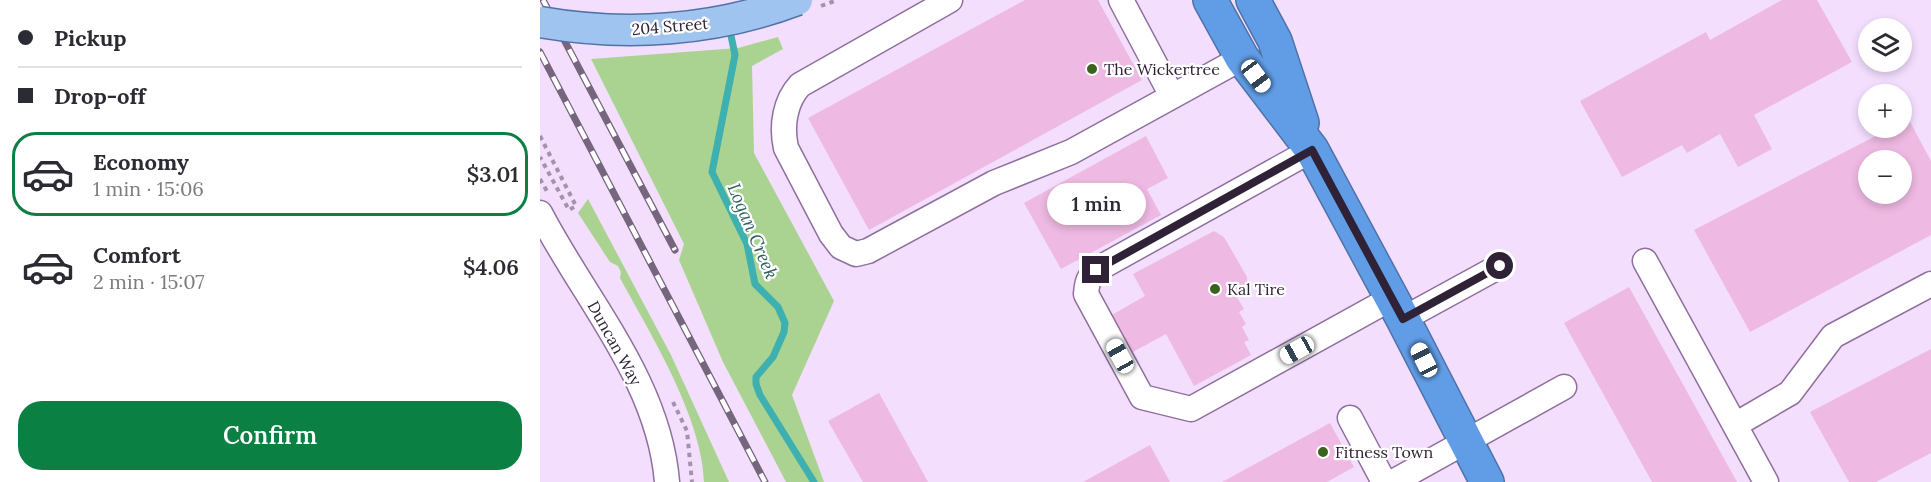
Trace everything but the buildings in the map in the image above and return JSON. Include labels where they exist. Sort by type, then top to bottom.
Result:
[{"type":"highway","points":[[1210,0],[1242,58],[1312,150],[1398,308],[1487,482]]},
{"type":"highway","points":[[1253,0],[1275,41],[1312,150]]},
{"type":"main road","name":"204 Street","points":[[540,22],[616,30],[670,29],[740,17],[797,0]]},
{"type":"street","points":[[950,0],[800,85],[791,94],[783,133],[786,147],[831,234],[841,247],[856,254],[868,251],[994,183],[1071,152],[1242,58]]},
{"type":"street","points":[[1121,0],[1172,96]]},
{"type":"street","points":[[1312,150],[1096,270],[1090,276],[1086,294],[1142,397],[1191,409],[1398,308],[1500,266]]},
{"type":"street","name":"Duncan Way","points":[[540,213],[636,378],[650,410],[667,482]]},
{"type":"street","points":[[1645,261],[1766,482]]},
{"type":"street","points":[[1735,424],[1790,393],[1833,336],[1931,284]]},
{"type":"street","points":[[1393,482],[1564,387]]},
{"type":"street","points":[[1350,418],[1384,482]]},
{"type":"path","points":[[540,136],[576,206],[569,210],[540,158]]},
{"type":"green space","points":[[778,37],[783,49],[752,66],[754,153],[834,301],[792,395],[824,482],[786,482],[723,362],[679,260],[684,244],[591,59],[738,48]]},
{"type":"green space","points":[[588,199],[671,355],[729,482],[704,482],[701,457],[694,431],[673,377],[620,278],[621,272],[618,266],[610,262],[578,213]]},
{"type":"waterway","name":"Logan Creek","points":[[729,26],[735,55],[712,172],[747,244],[755,284],[778,307],[785,323],[784,332],[773,357],[756,377],[756,384],[760,395],[814,482]]},
{"type":"railway","points":[[543,0],[675,250]]},
{"type":"railway","points":[[540,52],[765,482]]},
{"type":"place","name":"The Wickertree","points":[[1092,69]]},
{"type":"place","name":"Kal Tire","points":[[1215,289]]},
{"type":"place","name":"Fitness Town","points":[[1323,452]]},
{"type":"route","points":[[1096,270],[1312,150],[1403,319],[1500,266]]}]
